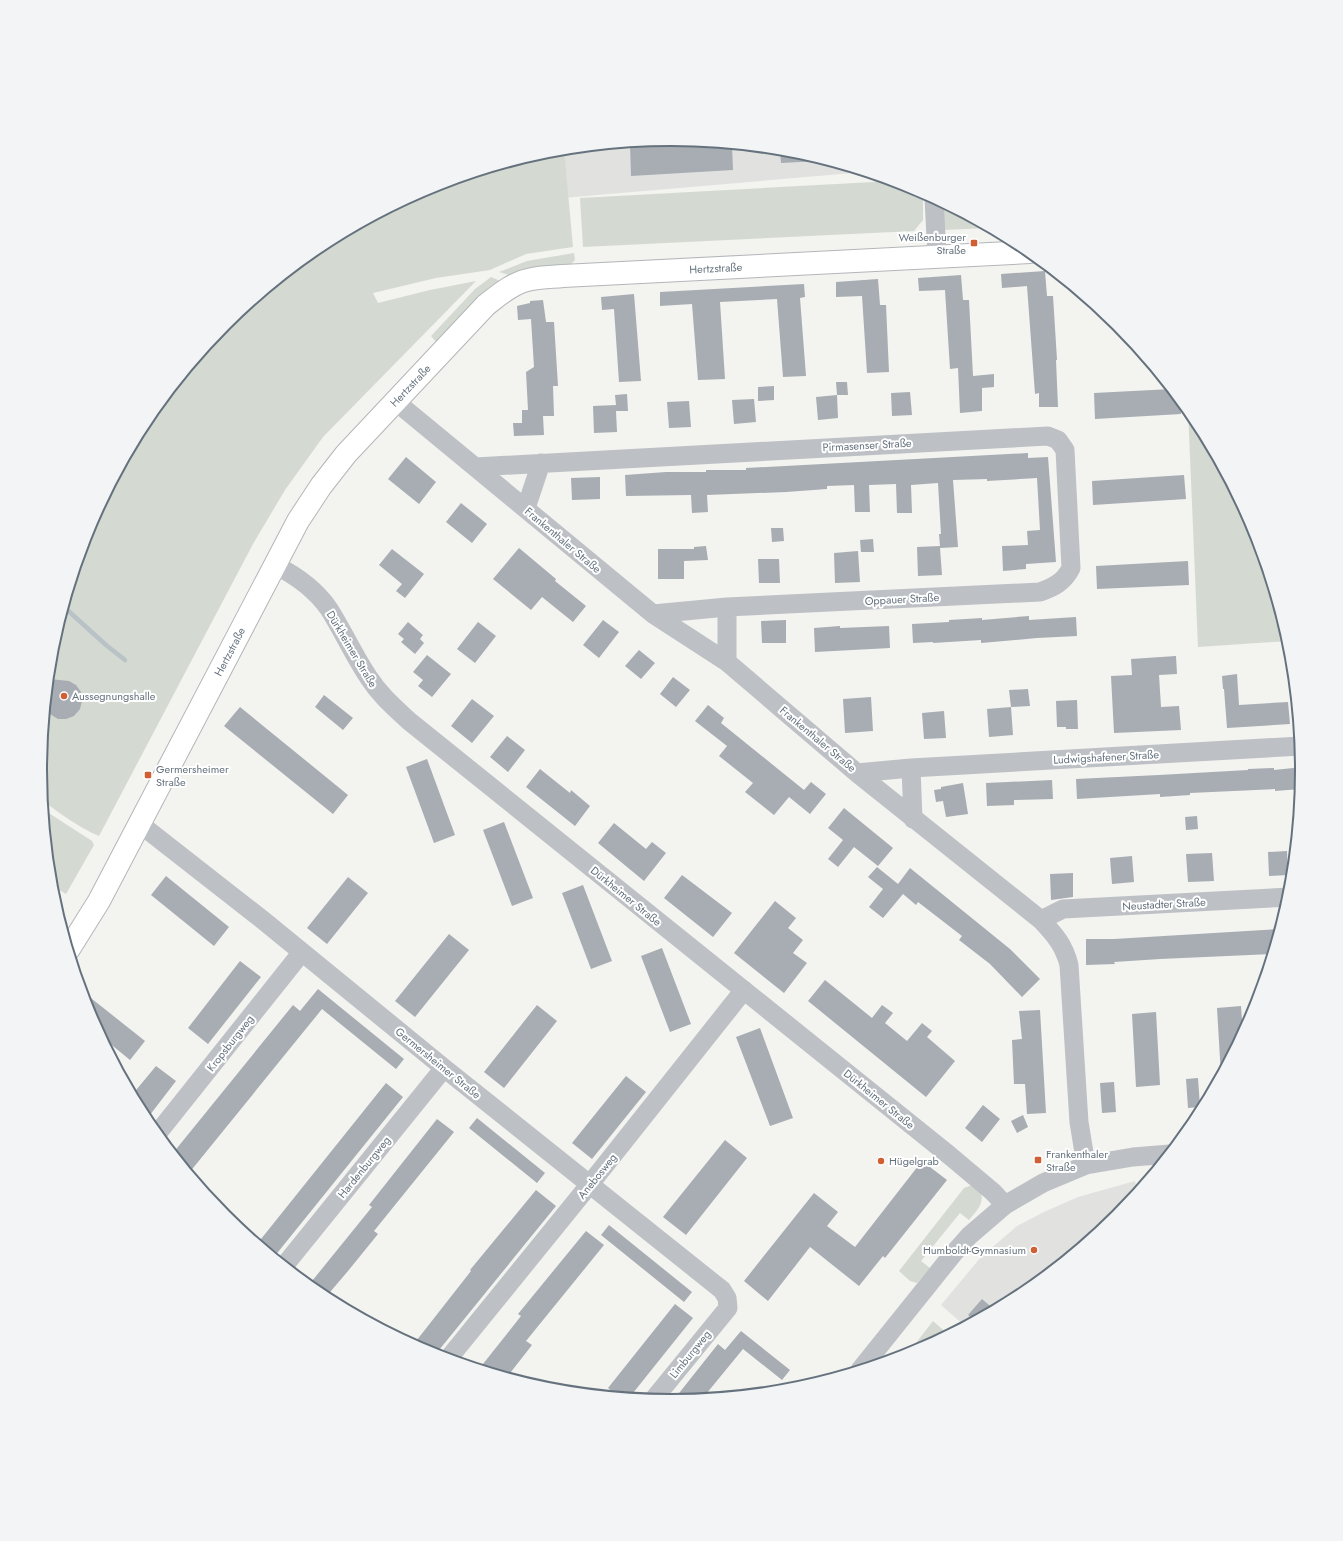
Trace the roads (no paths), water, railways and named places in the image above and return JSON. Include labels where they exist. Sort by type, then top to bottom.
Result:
[{"type":"main road","name":"Hertzstraße","points":[[72,944],[99,901],[298,521],[321,486],[346,454],[395,401],[486,304],[500,293],[519,283],[532,279],[563,276],[1020,252]]},
{"type":"street","points":[[934,204],[937,256]]},
{"type":"street","name":"Frankenthaler Straße","points":[[395,401],[653,614],[727,662],[913,819],[1041,920],[1061,943],[1066,953],[1069,965],[1079,1122],[1086,1165]]},
{"type":"street","name":"Pirmasenser Straße","points":[[475,466],[1048,436],[1058,440],[1065,450],[1071,563],[1069,572]]},
{"type":"street","points":[[526,508],[541,462]]},
{"type":"street","name":"Dürkheimer Straße","points":[[275,565],[286,571],[318,595],[328,608],[370,680],[382,696],[409,721],[955,1160],[993,1192],[1005,1205]]},
{"type":"street","name":"Oppauer Straße","points":[[653,614],[727,607],[1040,592],[1052,588],[1060,583],[1069,572]]},
{"type":"street","points":[[727,607],[727,662]]},
{"type":"street","name":"Ludwigshafener Straße","points":[[858,773],[911,768],[1295,746]]},
{"type":"street","points":[[911,768],[913,819]]},
{"type":"street","name":"Germersheimer Straße","points":[[140,824],[302,952],[444,1068],[722,1290],[727,1298],[728,1308]]},
{"type":"street","name":"Neustadter Straße","points":[[1041,920],[1062,909],[1283,897]]},
{"type":"street","name":"Kropsburgweg","points":[[161,1129],[302,952]]},
{"type":"street","name":"Anebosweg","points":[[452,1354],[590,1184],[744,990]]},
{"type":"street","name":"Hardenburgweg","points":[[287,1263],[444,1068]]},
{"type":"street","points":[[865,1364],[953,1254],[969,1236],[1005,1205],[1038,1185],[1086,1165],[1133,1157],[1164,1154]]},
{"type":"street","name":"Limburgweg","points":[[657,1395],[728,1308]]},
{"type":"waterway","points":[[68,610],[125,660]]},
{"type":"place","name":"Weißenburger Straße","points":[[974,243]]},
{"type":"place","name":"Aussegnungshalle","points":[[64,696]]},
{"type":"place","name":"Germersheimer Straße","points":[[148,775]]},
{"type":"place","name":"Frankenthaler Straße","points":[[1038,1160]]},
{"type":"place","name":"Hügelgrab","points":[[881,1161]]},
{"type":"place","name":"Humboldt-Gymnasium","points":[[1034,1250]]}]
